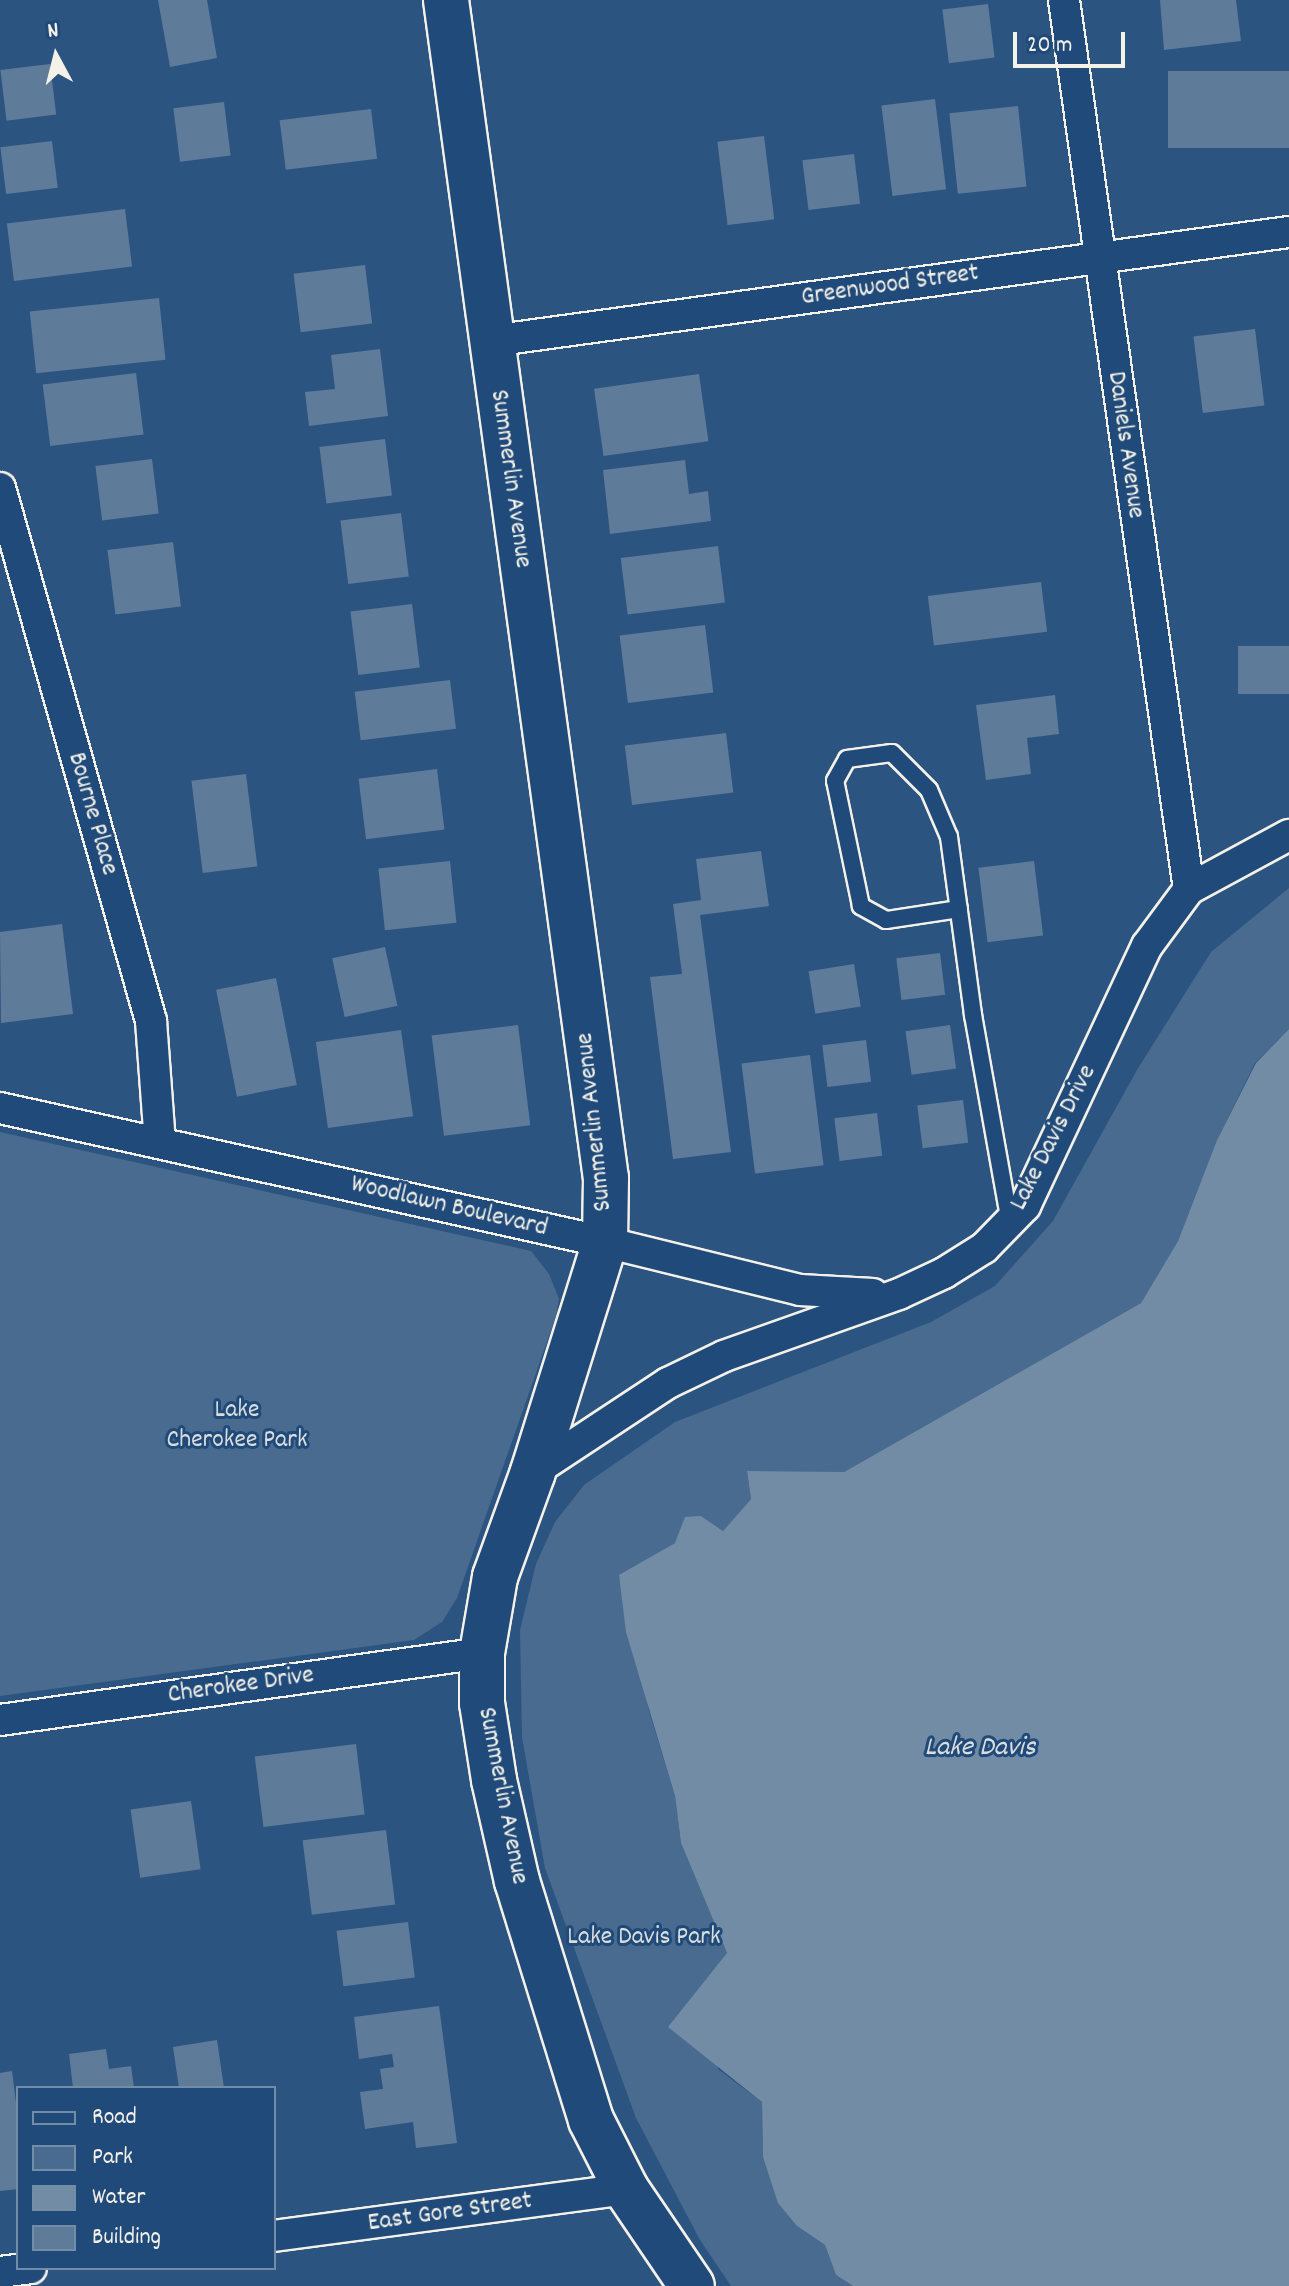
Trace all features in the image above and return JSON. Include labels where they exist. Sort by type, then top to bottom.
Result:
[{"type":"street","name":"Summerlin Avenue","points":[[446,0],[606,1178],[605,1242],[533,1472],[495,1577],[482,1653],[482,1703],[494,1780],[517,1881],[591,2120],[626,2189],[692,2286]]},
{"type":"street","name":"Daniels Avenue","points":[[1064,0],[1189,889]]},
{"type":"street","name":"Greenwood Street","points":[[491,341],[1289,232]]},
{"type":"street","name":"Bourne Place","points":[[0,488],[151,1021],[160,1143]]},
{"type":"street","name":"Lake Davis Drive","points":[[533,1472],[668,1383],[724,1356],[899,1294],[944,1273],[984,1248],[1025,1206],[1147,946],[1189,889],[1289,835]]},
{"type":"street","name":"Woodlawn Boulevard","points":[[0,1108],[605,1242],[800,1290],[842,1295],[899,1294]]},
{"type":"street","name":"Cherokee Drive","points":[[0,1720],[482,1653]]},
{"type":"street","name":"East Gore Street","points":[[276,2236],[626,2189]]},
{"type":"lane","points":[[959,909],[886,920],[861,906],[835,781],[847,759],[892,753],[929,790],[949,837],[1010,1222]]},
{"type":"green space","name":"Lake Davis Park","points":[[1289,888],[1289,1029],[1255,1063],[1217,1140],[1178,1241],[1141,1303],[844,1472],[747,1472],[751,1499],[723,1531],[701,1516],[675,1543],[619,1576],[649,1711],[675,1796],[681,1843],[727,1953],[718,2069],[762,2102],[763,2157],[797,2226],[825,2245],[836,2275],[853,2286],[731,2286],[700,2240],[636,2118],[545,1868],[522,1737],[520,1630],[536,1564],[555,1522],[584,1485],[675,1422],[931,1322],[995,1286],[1053,1221],[1137,1070],[1211,952]]},
{"type":"green space","name":"Lake Cherokee Park","points":[[0,1132],[531,1251],[549,1274],[559,1299],[556,1316],[457,1598],[442,1622],[414,1640],[0,1696]]},
{"type":"water","name":"Lake Davis","points":[[1289,1029],[1289,2286],[853,2286],[836,2275],[825,2245],[797,2226],[778,2203],[763,2157],[762,2102],[668,2027],[727,1953],[681,1843],[675,1796],[626,1632],[619,1575],[675,1543],[685,1517],[701,1516],[723,1531],[751,1499],[747,1471],[844,1472],[1141,1303],[1178,1241],[1217,1140],[1256,1063]]},
{"type":"building","points":[[158,0],[207,0],[217,58],[170,67]]},
{"type":"building","points":[[1160,0],[1236,0],[1241,41],[1164,50]]},
{"type":"building","points":[[988,4],[995,58],[949,63],[942,10]]},
{"type":"building","points":[[50,64],[56,115],[7,121],[0,70]]},
{"type":"building","points":[[1168,71],[1289,71],[1289,148],[1168,148]]},
{"type":"building","points":[[935,99],[946,189],[892,196],[881,106]]},
{"type":"building","points":[[224,102],[231,156],[180,162],[173,108]]},
{"type":"building","points":[[1018,106],[1026,187],[958,194],[949,113]]},
{"type":"building","points":[[371,109],[377,159],[286,170],[280,120]]},
{"type":"building","points":[[764,136],[774,219],[728,225],[717,142]]},
{"type":"building","points":[[52,141],[58,188],[6,194],[0,147]]},
{"type":"building","points":[[854,154],[860,204],[808,210],[802,160]]},
{"type":"building","points":[[125,209],[132,267],[14,281],[7,224]]},
{"type":"building","points":[[365,265],[372,324],[301,332],[294,274]]},
{"type":"building","points":[[159,298],[165,360],[36,373],[30,312]]},
{"type":"building","points":[[1255,329],[1264,405],[1203,413],[1193,337]]},
{"type":"building","points":[[380,349],[388,416],[309,426],[305,392],[335,389],[331,355]]},
{"type":"building","points":[[136,373],[144,435],[50,446],[43,384]]},
{"type":"building","points":[[699,374],[708,441],[603,456],[594,389]]},
{"type":"building","points":[[385,439],[392,496],[326,504],[319,447]]},
{"type":"building","points":[[152,459],[159,514],[102,521],[95,466]]},
{"type":"building","points":[[685,460],[689,494],[708,491],[711,521],[610,534],[603,470]]},
{"type":"building","points":[[401,513],[409,577],[348,584],[340,520]]},
{"type":"building","points":[[173,542],[181,607],[115,615],[107,550]]},
{"type":"building","points":[[718,546],[725,603],[628,615],[621,558]]},
{"type":"building","points":[[1041,582],[1047,632],[934,646],[928,596]]},
{"type":"building","points":[[412,604],[420,668],[358,675],[350,612]]},
{"type":"building","points":[[705,625],[713,692],[628,703],[620,635]]},
{"type":"building","points":[[1238,646],[1289,646],[1289,694],[1238,694]]},
{"type":"building","points":[[450,680],[456,729],[361,740],[355,692]]},
{"type":"building","points":[[1055,695],[1059,734],[1027,738],[1031,774],[986,780],[976,705]]},
{"type":"building","points":[[726,733],[733,793],[632,805],[625,745]]},
{"type":"building","points":[[437,769],[444,830],[366,839],[359,779]]},
{"type":"building","points":[[246,774],[257,866],[203,873],[191,781]]},
{"type":"building","points":[[761,851],[769,906],[700,915],[731,1152],[673,1159],[650,977],[682,974],[673,904],[701,900],[696,859]]},
{"type":"building","points":[[450,861],[456,923],[385,930],[378,869]]},
{"type":"building","points":[[1034,861],[1043,935],[988,942],[978,868]]},
{"type":"building","points":[[62,924],[73,1014],[1,1023],[0,932]]},
{"type":"building","points":[[385,947],[397,1006],[345,1017],[332,958]]},
{"type":"building","points":[[940,953],[945,995],[901,1000],[896,958]]},
{"type":"building","points":[[854,964],[861,1006],[815,1014],[809,971]]},
{"type":"building","points":[[276,978],[297,1085],[237,1097],[216,990]]},
{"type":"building","points":[[518,1025],[530,1125],[444,1136],[432,1036]]},
{"type":"building","points":[[950,1025],[956,1069],[912,1075],[905,1031]]},
{"type":"building","points":[[401,1030],[413,1116],[328,1128],[316,1042]]},
{"type":"building","points":[[866,1040],[871,1082],[827,1087],[822,1045]]},
{"type":"building","points":[[810,1055],[824,1165],[755,1174],[742,1063]]},
{"type":"building","points":[[963,1100],[968,1143],[923,1148],[917,1106]]},
{"type":"building","points":[[877,1113],[882,1156],[840,1161],[834,1118]]},
{"type":"building","points":[[356,1744],[365,1814],[263,1827],[255,1756]]},
{"type":"building","points":[[191,1801],[201,1869],[140,1878],[131,1809]]},
{"type":"building","points":[[386,1830],[395,1904],[312,1915],[303,1840]]},
{"type":"building","points":[[408,1922],[415,1978],[343,1986],[337,1931]]},
{"type":"building","points":[[439,2006],[457,2143],[416,2148],[413,2122],[365,2129],[360,2092],[383,2089],[380,2069],[394,2067],[392,2054],[359,2059],[354,2017]]},
{"type":"building","points":[[217,2040],[224,2086],[179,2086],[173,2047]]},
{"type":"building","points":[[106,2049],[109,2069],[131,2066],[134,2086],[73,2086],[69,2054]]},
{"type":"building","points":[[12,2071],[16,2103],[16,2189],[0,2191],[0,2073]]}]
